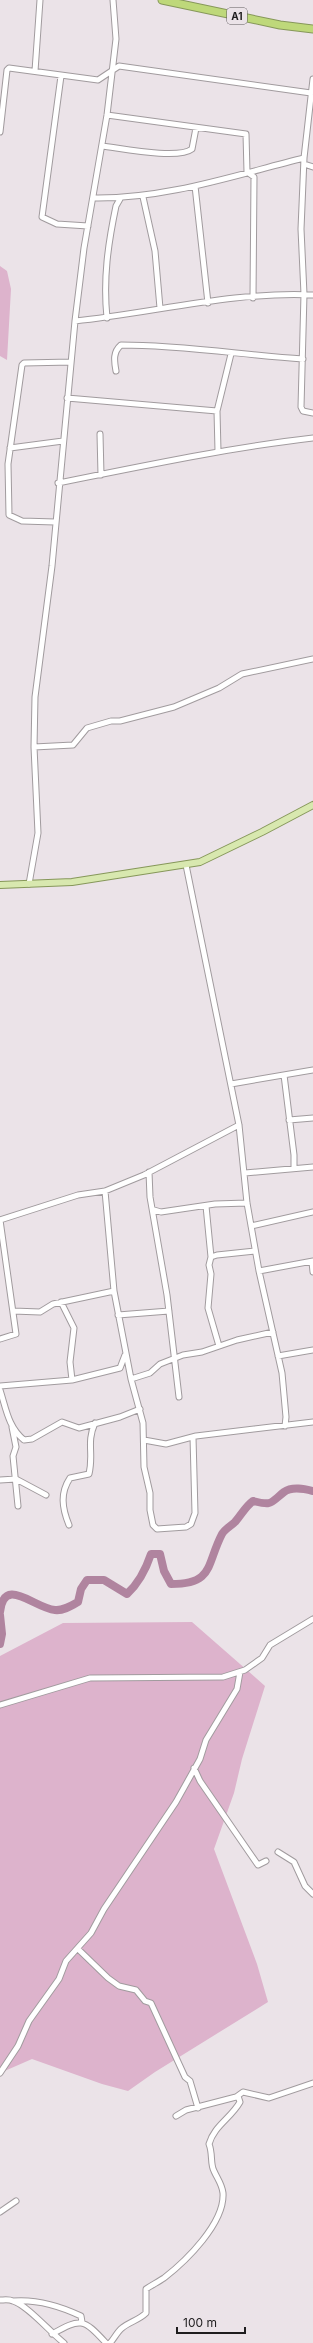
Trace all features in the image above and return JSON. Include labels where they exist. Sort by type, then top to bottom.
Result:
[{"type":"highway","name":"A1","points":[[162,0],[280,25],[313,28]]},
{"type":"main road","points":[[0,884],[72,882],[186,865],[226,851],[313,805]]},
{"type":"street","points":[[35,71],[40,0]]},
{"type":"street","points":[[29,884],[38,833],[34,747],[36,690],[52,566],[58,483],[75,321],[88,226],[107,115],[111,70],[116,39],[113,0]]},
{"type":"street","points":[[0,132],[7,70],[9,68],[98,80],[119,66],[311,93]]},
{"type":"street","points":[[61,76],[42,217],[57,224],[88,226]]},
{"type":"street","points":[[313,79],[304,161],[301,229],[304,294],[301,407],[303,411],[313,414]]},
{"type":"street","points":[[107,115],[246,134],[247,172]]},
{"type":"street","points":[[102,146],[153,154],[187,152],[192,149],[196,128]]},
{"type":"street","points":[[94,198],[120,199],[144,197],[195,186],[247,172],[304,161],[313,167]]},
{"type":"street","points":[[247,172],[254,177],[253,298]]},
{"type":"street","points":[[195,186],[208,303]]},
{"type":"street","points":[[144,197],[155,251],[160,308]]},
{"type":"street","points":[[107,318],[104,291],[106,259],[116,206],[120,199]]},
{"type":"street","points":[[75,321],[107,318],[160,308],[253,298],[304,294],[313,295]]},
{"type":"street","points":[[116,371],[114,359],[116,349],[121,345],[158,345],[231,354],[303,359]]},
{"type":"street","points":[[218,451],[217,411],[231,354]]},
{"type":"street","points":[[55,522],[22,521],[9,516],[8,502],[10,448],[19,396],[20,369],[22,365],[24,363],[71,362]]},
{"type":"street","points":[[67,398],[217,411]]},
{"type":"street","points":[[100,434],[101,475]]},
{"type":"street","points":[[58,483],[101,475],[135,466],[218,451],[313,438]]},
{"type":"street","points":[[10,448],[63,441]]},
{"type":"street","points":[[34,747],[73,745],[87,728],[174,707],[219,688],[242,674],[313,659]]},
{"type":"street","points":[[186,865],[239,1125],[247,1203],[259,1271],[282,1380],[285,1426]]},
{"type":"street","points":[[231,1084],[313,1070]]},
{"type":"street","points":[[284,1075],[294,1168]]},
{"type":"street","points":[[289,1120],[313,1118]]},
{"type":"street","points":[[0,1339],[16,1334],[0,1220],[78,1195],[105,1191],[149,1172],[239,1125]]},
{"type":"street","points":[[245,1173],[313,1167]]},
{"type":"street","points":[[149,1172],[150,1197],[154,1210],[158,1250],[169,1311],[179,1397]]},
{"type":"street","points":[[105,1191],[114,1291],[131,1378],[140,1409],[144,1440],[144,1467],[150,1493],[150,1510],[153,1525],[157,1529],[162,1530],[186,1527],[191,1524],[195,1513],[193,1437]]},
{"type":"street","points":[[154,1210],[161,1212],[206,1206],[247,1203]]},
{"type":"street","points":[[206,1206],[211,1257],[209,1265],[211,1274],[208,1308],[219,1346]]},
{"type":"street","points":[[155,1216],[161,1212]]},
{"type":"street","points":[[251,1226],[313,1212]]},
{"type":"street","points":[[211,1257],[255,1250]]},
{"type":"street","points":[[259,1271],[312,1262],[313,1272]]},
{"type":"street","points":[[13,1311],[40,1312],[61,1302],[114,1291]]},
{"type":"street","points":[[61,1302],[74,1328],[70,1362],[72,1380]]},
{"type":"street","points":[[118,1315],[169,1311]]},
{"type":"street","points":[[131,1378],[150,1373],[160,1364],[174,1358],[273,1332]]},
{"type":"street","points":[[278,1356],[313,1350]]},
{"type":"street","points":[[0,1386],[72,1380],[120,1368],[124,1363],[126,1351]]},
{"type":"street","points":[[0,1390],[5,1404],[5,1414],[24,1440]]},
{"type":"street","points":[[16,1447],[24,1440],[32,1438],[62,1422],[79,1428],[120,1417],[140,1409]]},
{"type":"street","points":[[144,1440],[166,1444],[193,1437],[313,1422]]},
{"type":"street","points":[[69,1525],[64,1510],[62,1495],[70,1478],[89,1474],[92,1460],[89,1435],[95,1423]]},
{"type":"street","points":[[12,1424],[16,1447],[13,1456],[18,1506]]},
{"type":"street","points":[[0,1480],[16,1479],[46,1495]]},
{"type":"street","points":[[0,1705],[90,1678],[190,1679],[223,1677],[240,1672],[262,1658],[270,1645],[313,1619]]},
{"type":"street","points":[[0,2073],[18,2046],[29,2021],[59,1979],[66,1961],[91,1933],[104,1909],[176,1802],[194,1768],[206,1740],[237,1689],[240,1672]]},
{"type":"street","points":[[194,1768],[200,1781],[258,1865],[266,1861]]},
{"type":"street","points":[[278,1852],[294,1862],[305,1886],[313,1894]]},
{"type":"street","points":[[78,1949],[108,1978],[119,1986],[136,1990],[145,2001],[151,2003],[174,2055],[185,2077],[190,2081],[198,2108]]},
{"type":"street","points":[[176,2116],[186,2110],[238,2096],[243,2092],[269,2098],[313,2083]]},
{"type":"street","points":[[110,2343],[121,2329],[134,2320],[141,2318],[146,2313],[146,2290],[164,2278],[189,2256],[215,2222],[221,2209],[223,2193],[220,2180],[213,2170],[213,2154],[208,2144],[212,2135],[240,2102],[238,2096]]},
{"type":"street","points":[[0,2212],[16,2201]]},
{"type":"street","points":[[0,2300],[25,2300],[64,2308],[81,2316],[82,2322]]},
{"type":"street","points":[[14,2301],[32,2314],[52,2334],[64,2343]]},
{"type":"street","points":[[52,2334],[73,2322],[82,2322],[94,2330],[106,2343]]},
{"type":"shaded area","points":[[0,266],[7,271],[11,289],[7,360],[0,356]]},
{"type":"shaded area","points":[[192,1622],[265,1686],[242,1759],[234,1793],[214,1849],[257,1964],[268,2002],[155,2072],[128,2091],[102,2084],[32,2059],[0,2073],[0,1656],[63,1623]]},
{"type":"waterway","points":[[0,1612],[3,1601],[7,1596],[14,1595],[21,1596],[55,1610],[70,1607],[78,1602],[81,1589],[87,1580],[104,1580],[127,1594],[142,1576],[151,1554],[160,1554],[164,1571],[171,1584],[195,1581],[207,1571],[223,1532],[235,1522],[253,1501],[268,1503],[287,1490],[291,1489],[298,1488],[313,1491]]},
{"type":"waterway","points":[[0,1615],[2,1634],[0,1644]]}]
